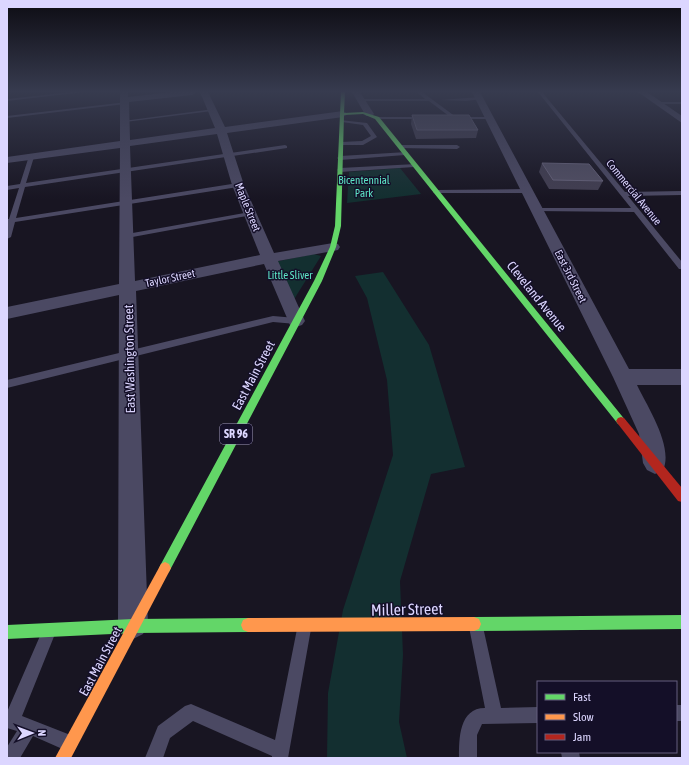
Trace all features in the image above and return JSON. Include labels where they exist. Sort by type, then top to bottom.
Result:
[{"type":"main road","name":"East Main Street","points":[[67,751],[318,281],[333,247],[338,219],[342,128]]},
{"type":"main road","name":"Cleveland Avenue","points":[[383,128],[403,150],[682,496]]},
{"type":"main road","name":"Miller Street","points":[[7,632],[133,626],[682,622]]},
{"type":"street","name":"East Washington Street","points":[[125,128],[133,626]]},
{"type":"street","points":[[7,160],[244,128]]},
{"type":"street","name":"East 3rd Street","points":[[495,128],[526,192],[623,377],[650,434],[655,463]]},
{"type":"street","name":"Maple Street","points":[[221,130],[238,185],[296,321]]},
{"type":"street","name":"Taylor Street","points":[[7,313],[269,258],[333,247]]},
{"type":"street","points":[[623,377],[682,377]]},
{"type":"lane","points":[[341,144],[363,142],[374,137],[368,128]]},
{"type":"lane","name":"Commercial Avenue","points":[[569,128],[682,267]]},
{"type":"lane","points":[[7,188],[285,147]]},
{"type":"lane","points":[[340,158],[403,150],[457,147]]},
{"type":"lane","points":[[7,237],[9,220],[30,157]]},
{"type":"lane","points":[[340,170],[414,165]]},
{"type":"lane","points":[[9,220],[238,185]]},
{"type":"lane","points":[[436,192],[526,192]]},
{"type":"lane","points":[[623,194],[682,193]]},
{"type":"lane","points":[[536,210],[636,210]]},
{"type":"lane","points":[[127,236],[250,214]]},
{"type":"lane","points":[[7,384],[273,320],[296,321]]},
{"type":"lane","points":[[476,623],[495,716]]},
{"type":"lane","points":[[154,758],[164,732],[191,712],[281,755],[305,625]]},
{"type":"lane","points":[[49,630],[10,721],[29,726],[67,751]]},
{"type":"lane","points":[[468,758],[469,733],[472,721],[478,716],[537,715]]},
{"type":"lane","points":[[10,758],[29,726]]},
{"type":"green space","name":"Bicentennial Park","points":[[400,168],[421,194],[347,203],[349,172]]},
{"type":"green space","name":"Little Sliver","points":[[314,254],[321,256],[288,309],[269,263]]},
{"type":"green space","points":[[383,272],[429,345],[465,467],[431,474],[400,581],[403,655],[399,722],[407,758],[327,758],[328,693],[343,610],[393,455],[387,380],[367,298],[355,276]]},
{"type":"building","points":[[416,128],[477,128],[478,130],[417,130]]},
{"type":"building","points":[[542,163],[589,164],[603,181],[553,180]]},
{"type":"traffic: fast","points":[[165,568],[318,281],[333,247],[338,226],[342,128]]},
{"type":"traffic: fast","points":[[385,128],[621,421]]},
{"type":"traffic: fast","points":[[474,624],[682,622]]},
{"type":"traffic: fast","points":[[7,632],[133,626],[248,625]]},
{"type":"traffic: slow","points":[[63,758],[165,568]]},
{"type":"traffic: slow","points":[[248,625],[474,624]]},
{"type":"traffic: jam","points":[[621,421],[682,497]]}]
